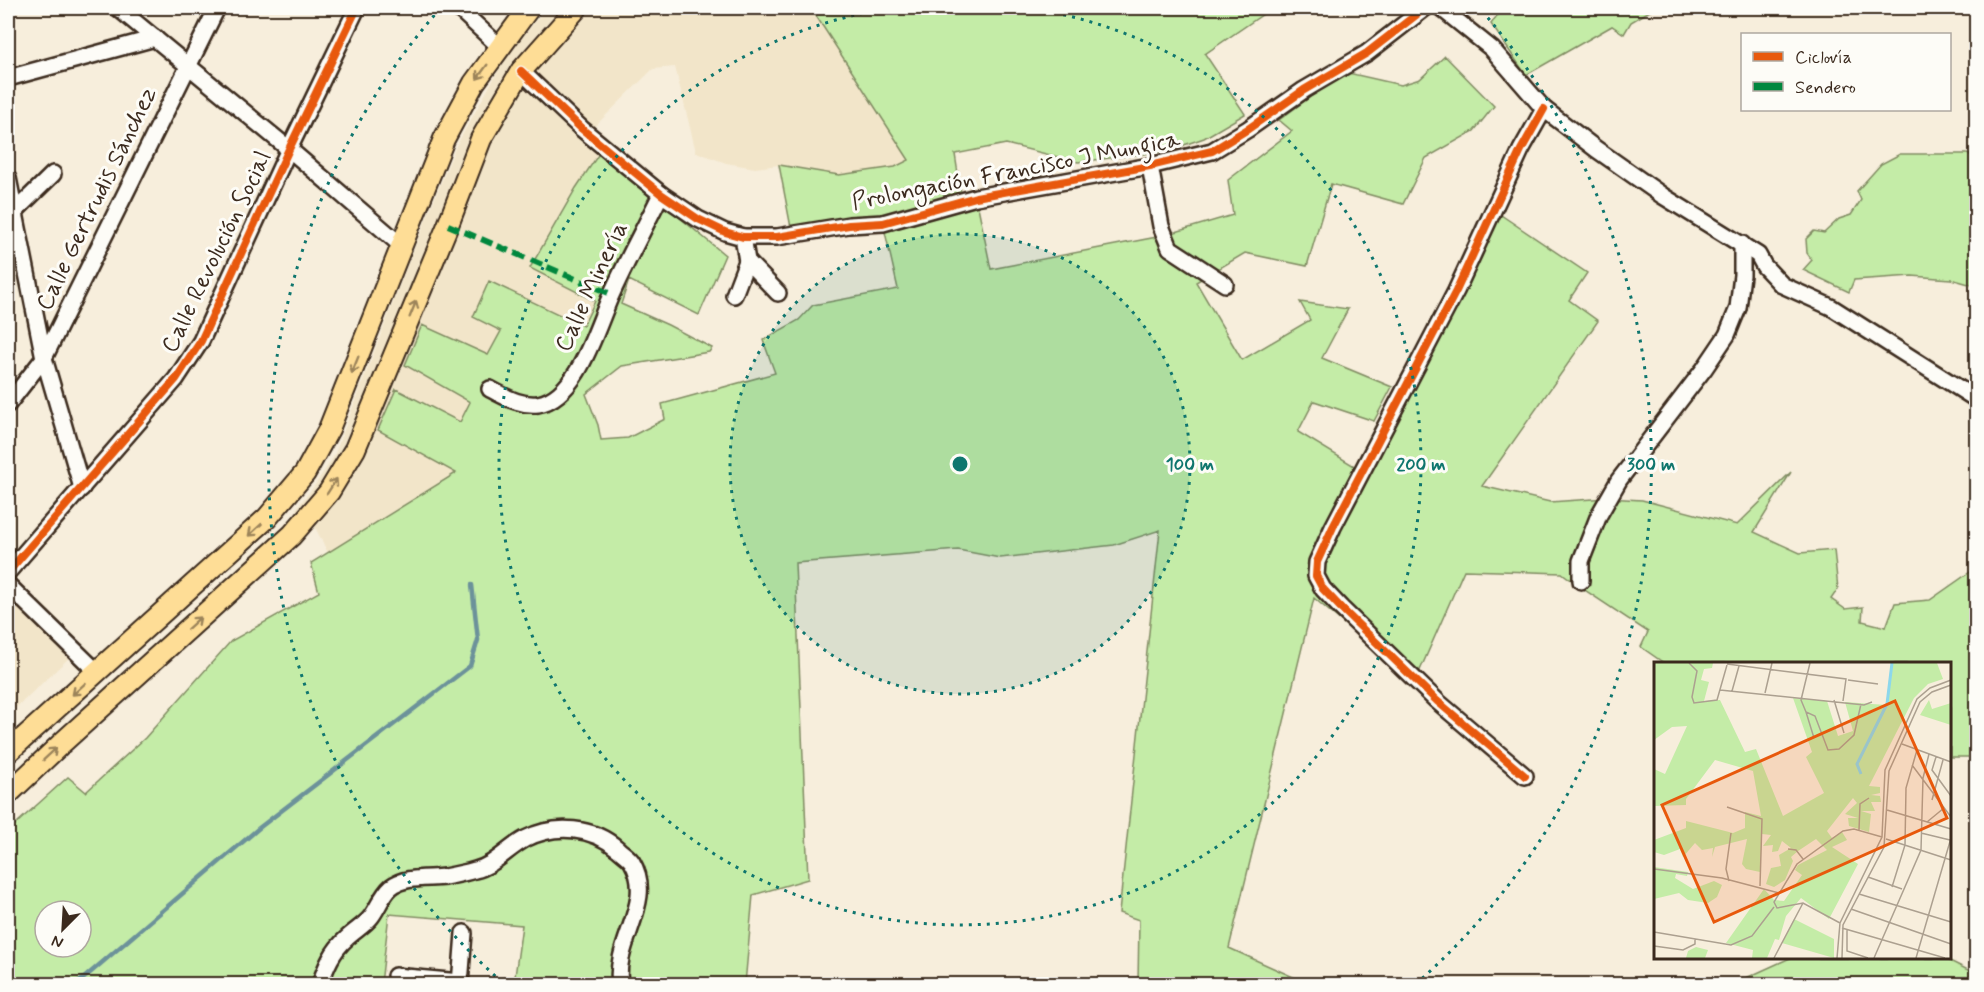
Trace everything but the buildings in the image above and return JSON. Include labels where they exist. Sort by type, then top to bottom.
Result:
[{"type":"main road","points":[[8,753],[267,518],[305,473],[329,429],[444,139],[474,83],[529,8]]},
{"type":"main road","points":[[8,794],[292,535],[329,492],[355,449],[448,225],[481,139],[521,71],[577,8]]},
{"type":"street","points":[[118,8],[402,246]]},
{"type":"street","name":"Calle Gertrudis Sánchez","points":[[8,404],[44,358],[217,8]]},
{"type":"street","name":"Calle Revolución Social","points":[[8,572],[176,380],[201,341],[357,8]]},
{"type":"street","points":[[458,8],[500,47]]},
{"type":"street","name":"Prolongación Francisco J Mungica","points":[[521,71],[582,129],[661,194],[698,219],[725,232],[743,237],[777,237],[849,225],[883,223],[976,197],[1150,166],[1212,151],[1304,90],[1367,53],[1425,8]]},
{"type":"street","points":[[1441,8],[1492,49],[1544,109],[1663,196],[1758,255],[1764,266],[1782,285],[1831,307],[1977,399]]},
{"type":"street","points":[[8,78],[155,38]]},
{"type":"street","points":[[1525,776],[1437,701],[1341,608],[1323,589],[1316,576],[1317,562],[1333,527],[1456,291],[1521,150],[1544,109]]},
{"type":"street","points":[[1150,166],[1161,226],[1170,248],[1224,284]]},
{"type":"street","points":[[11,216],[52,174]]},
{"type":"street","points":[[8,178],[11,216],[44,358],[82,488]]},
{"type":"street","name":"Calle Minería","points":[[490,389],[520,404],[539,404],[557,395],[572,379],[589,351],[611,294],[661,194]]},
{"type":"street","points":[[734,295],[747,261],[743,237]]},
{"type":"street","points":[[1581,581],[1581,561],[1584,552],[1599,514],[1619,480],[1704,369],[1727,335],[1738,308],[1742,275],[1742,244]]},
{"type":"street","points":[[747,261],[778,293]]},
{"type":"street","points":[[8,585],[97,672]]},
{"type":"street","points":[[320,984],[327,963],[336,949],[369,920],[391,887],[398,883],[479,870],[525,839],[549,831],[576,828],[607,840],[631,861],[640,883],[639,901],[622,954],[618,976],[620,984]]},
{"type":"street","points":[[395,976],[460,983],[464,933]]},
{"type":"shaded area","points":[[546,8],[811,8],[909,160],[895,167],[839,175],[791,166],[755,168],[726,163],[696,152],[675,67],[653,69],[592,129],[600,152],[576,188],[530,268],[596,301],[583,326],[501,331],[488,355],[422,325],[405,365],[470,401],[460,423],[396,389],[378,430],[456,472],[328,553],[316,529],[296,509],[334,456],[456,146],[505,59]]},
{"type":"shaded area","points":[[8,598],[69,658],[8,715]]},
{"type":"green space","points":[[811,8],[1272,8],[1205,54],[1245,114],[1204,138],[1167,151],[1078,162],[1006,144],[955,154],[962,200],[976,197],[991,269],[1162,236],[1233,215],[1228,180],[1292,131],[1279,120],[1344,72],[1401,85],[1420,79],[1445,56],[1494,106],[1474,131],[1426,158],[1403,204],[1331,184],[1307,266],[1245,253],[1196,282],[1242,360],[1310,320],[1300,302],[1348,309],[1322,358],[1392,387],[1374,421],[1314,401],[1298,432],[1364,472],[1495,211],[1587,273],[1569,300],[1598,321],[1482,486],[1550,502],[1607,498],[1642,500],[1737,525],[1791,472],[1754,532],[1800,553],[1834,550],[1838,589],[1831,599],[1845,609],[1863,607],[1862,621],[1886,627],[1895,603],[1930,600],[1976,568],[1976,757],[1951,757],[1951,662],[1663,662],[1641,647],[1648,632],[1562,573],[1464,570],[1414,684],[1314,598],[1229,948],[1306,984],[1138,984],[1139,920],[1119,913],[1160,530],[1114,545],[1000,558],[958,550],[795,563],[808,879],[753,895],[745,984],[514,984],[522,925],[389,914],[381,984],[8,984],[8,831],[68,777],[86,792],[145,738],[231,641],[319,592],[311,563],[456,473],[378,430],[396,389],[460,422],[470,402],[405,365],[422,325],[488,355],[501,331],[473,317],[489,281],[583,326],[595,301],[530,268],[576,188],[600,152],[725,255],[699,315],[629,280],[621,304],[712,348],[709,352],[622,366],[586,394],[601,440],[628,438],[665,419],[662,404],[775,373],[763,340],[799,320],[813,305],[898,289],[883,223],[792,233],[779,165],[839,175],[895,167],[909,160]]},
{"type":"green space","points":[[1500,8],[1655,8],[1631,22],[1624,34],[1612,26],[1526,75],[1491,24],[1501,10]]},
{"type":"green space","points":[[1900,154],[1967,154],[1976,157],[1976,286],[1951,279],[1912,276],[1854,280],[1849,292],[1803,270],[1812,260],[1807,253],[1806,239],[1814,231],[1824,233],[1839,219],[1851,215],[1861,200],[1857,191],[1881,164]]},
{"type":"green space","points":[[1788,959],[1946,959],[1976,974],[1976,984],[1733,984]]},
{"type":"waterway","points":[[77,984],[259,828],[470,666],[478,640],[472,585]]},
{"type":"marked path","points":[[448,225],[611,294]]},
{"type":"cycle path","points":[[8,572],[176,379],[201,341],[357,8]]},
{"type":"cycle path","points":[[521,71],[582,129],[661,194],[698,219],[725,232],[743,237],[777,237],[849,225],[883,223],[976,197],[1150,166],[1212,151],[1304,90],[1367,53],[1425,8]]},
{"type":"cycle path","points":[[1525,776],[1437,701],[1341,608],[1323,589],[1316,576],[1317,562],[1333,527],[1456,291],[1521,150],[1544,109]]}]
